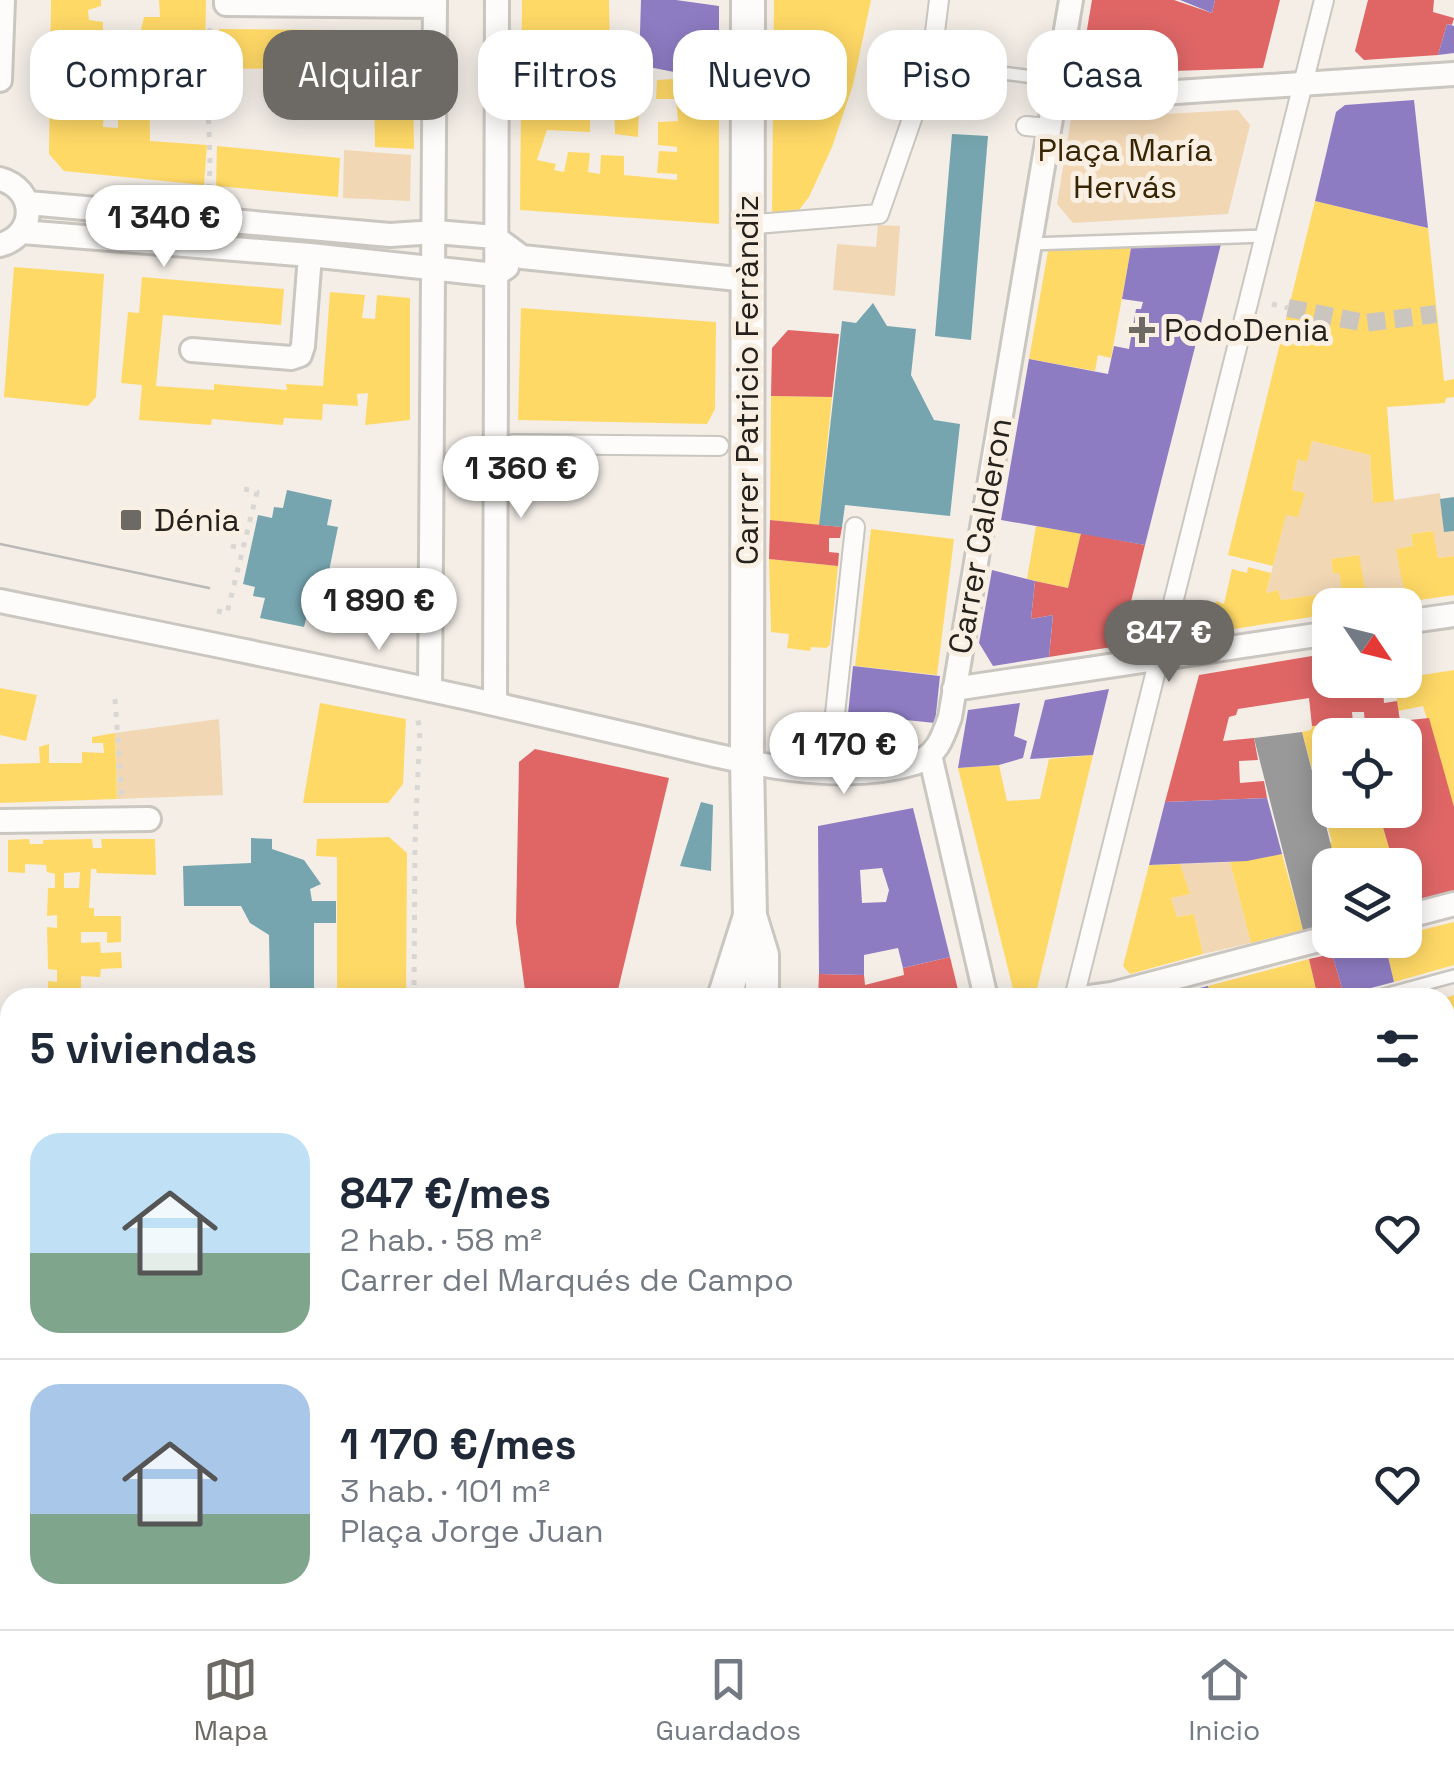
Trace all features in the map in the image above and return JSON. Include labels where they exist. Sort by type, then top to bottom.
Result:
[{"type":"main road","name":"Carrer Patricio Ferràndiz","points":[[748,0],[750,916]]},
{"type":"main road","points":[[727,988],[750,916]]},
{"type":"main road","points":[[750,916],[762,955],[762,988]]},
{"type":"street","points":[[0,80],[3,0]]},
{"type":"street","points":[[495,704],[498,0]]},
{"type":"street","points":[[935,30],[939,0]]},
{"type":"street","name":"Carrer Calderon","points":[[1066,30],[1071,0]]},
{"type":"street","points":[[1076,988],[1324,0]]},
{"type":"street","points":[[222,7],[436,3],[430,690]]},
{"type":"street","points":[[1178,87],[1454,74]]},
{"type":"street","points":[[757,224],[879,214],[912,120]]},
{"type":"street","name":"Carrer Calderon","points":[[930,756],[943,738],[954,690],[1030,244],[1041,120]]},
{"type":"street","points":[[0,179],[15,184],[28,203],[29,215],[22,232]]},
{"type":"street","points":[[28,203],[390,236],[436,232],[495,238],[522,256],[748,280]]},
{"type":"street","points":[[0,245],[22,232],[310,254],[494,275],[522,256]]},
{"type":"street","points":[[192,350],[291,358],[300,355],[310,254]]},
{"type":"street","points":[[513,444],[719,446]]},
{"type":"street","points":[[829,770],[855,527]]},
{"type":"street","points":[[0,602],[495,704],[573,713],[747,761],[829,770],[894,768],[930,756],[984,988]]},
{"type":"street","points":[[1422,620],[1454,615]]},
{"type":"street","points":[[954,690],[1312,637]]},
{"type":"street","points":[[0,822],[149,819]]},
{"type":"street","points":[[1422,912],[1454,904]]},
{"type":"street","points":[[1135,988],[1312,942]]},
{"type":"lane","points":[[1030,244],[1265,236]]},
{"type":"lane","points":[[1410,988],[1454,976]]},
{"type":"path","points":[[209,189],[212,147],[208,36],[222,7]]},
{"type":"path","points":[[217,611],[227,613],[257,492],[244,489]]},
{"type":"path","points":[[231,546],[242,548]]},
{"type":"path","points":[[115,699],[123,819]]},
{"type":"path","points":[[414,988],[420,728],[415,712]]},
{"type":"green space","name":"Plaça María Hervás","points":[[1238,110],[1250,125],[1228,214],[1073,223],[1057,204],[1071,120],[1178,120],[1178,113]]},
{"type":"green space","points":[[344,150],[411,155],[410,201],[343,198]]},
{"type":"green space","points":[[878,225],[900,226],[895,296],[833,290],[837,244],[876,247]]},
{"type":"green space","points":[[1312,441],[1370,455],[1373,503],[1440,493],[1444,532],[1454,531],[1454,556],[1438,558],[1432,531],[1411,534],[1413,546],[1397,549],[1404,588],[1365,588],[1358,555],[1331,559],[1341,588],[1312,588],[1312,595],[1281,600],[1278,590],[1266,593],[1286,515],[1298,516],[1304,493],[1292,490],[1298,459],[1307,461]]},
{"type":"green space","points":[[219,719],[223,795],[117,799],[115,733]]},
{"type":"green space","points":[[1230,862],[1251,943],[1203,954],[1194,914],[1177,917],[1171,898],[1189,894],[1180,864]]},
{"type":"building: Viviendas","points":[[51,0],[101,0],[101,6],[88,10],[89,20],[103,22],[103,30],[51,30]]},
{"type":"building: Viviendas","points":[[159,0],[206,0],[206,30],[141,30],[144,17],[160,17]]},
{"type":"building: Viviendas","points":[[522,0],[609,0],[610,30],[522,30]]},
{"type":"building: Viviendas","points":[[774,0],[871,0],[847,103],[847,30],[774,30]]},
{"type":"building: Viviendas","points":[[219,29],[337,30],[263,30],[263,69],[243,68],[243,30]]},
{"type":"building: Viviendas","points":[[673,79],[673,99],[656,99],[657,80]]},
{"type":"building: Viviendas","points":[[49,120],[104,120],[103,127],[118,128],[118,120],[150,120],[150,141],[207,145],[204,185],[64,171],[49,154]]},
{"type":"building: Viviendas","points":[[375,120],[414,120],[414,149],[375,147]]},
{"type":"building: Viviendas","points":[[521,120],[590,120],[590,132],[547,130],[537,160],[556,164],[554,170],[564,172],[568,152],[590,153],[588,172],[600,174],[601,155],[624,156],[624,175],[677,180],[677,174],[657,173],[659,151],[677,152],[677,147],[658,145],[658,122],[719,120],[719,224],[520,210]]},
{"type":"building: Viviendas","points":[[615,120],[639,120],[638,137],[615,134]]},
{"type":"building: Viviendas","points":[[773,120],[841,120],[809,197],[799,210],[786,217],[772,217]]},
{"type":"building: Viviendas","points":[[217,146],[340,158],[338,197],[216,186]]},
{"type":"building: Viviendas","points":[[1315,201],[1428,228],[1444,381],[1454,379],[1454,397],[1446,398],[1445,403],[1387,407],[1394,501],[1373,503],[1370,455],[1312,441],[1307,462],[1298,459],[1292,490],[1305,493],[1298,517],[1286,515],[1273,566],[1228,555]]},
{"type":"building: Viviendas","points":[[1131,248],[1111,358],[1098,355],[1095,371],[1029,359],[1048,251]]},
{"type":"building: Viviendas","points":[[14,267],[104,274],[96,397],[88,406],[4,397]]},
{"type":"building: Viviendas","points":[[142,277],[284,289],[281,325],[163,315],[156,386],[214,390],[214,384],[287,390],[286,384],[323,386],[330,292],[365,295],[362,318],[375,319],[377,295],[410,298],[410,420],[365,425],[368,393],[357,394],[358,406],[323,404],[322,420],[284,418],[283,425],[212,419],[211,425],[139,420],[142,385],[121,383],[128,312],[139,313]]},
{"type":"building: Viviendas","points":[[521,308],[716,322],[715,409],[707,424],[518,420]]},
{"type":"building: Viviendas","points":[[771,396],[832,397],[819,525],[770,520]]},
{"type":"building: Viviendas","points":[[1036,526],[1081,533],[1068,588],[1027,579]]},
{"type":"building: Viviendas","points":[[871,529],[954,539],[937,675],[855,666]]},
{"type":"building: Viviendas","points":[[1433,531],[1438,558],[1454,556],[1454,595],[1422,600],[1422,588],[1403,588],[1396,549],[1413,546],[1411,534]]},
{"type":"building: Viviendas","points":[[1359,555],[1365,588],[1341,588],[1331,559]]},
{"type":"building: Viviendas","points":[[769,559],[838,566],[830,645],[826,648],[787,648],[789,634],[771,632]]},
{"type":"building: Viviendas","points":[[1248,567],[1271,573],[1266,593],[1278,590],[1281,600],[1312,595],[1312,617],[1233,632],[1210,625],[1216,601],[1224,604],[1232,569],[1247,573]]},
{"type":"building: Viviendas","points":[[1454,670],[1454,809],[1423,706],[1398,711],[1397,698],[1422,698],[1422,675]]},
{"type":"building: Viviendas","points":[[0,688],[37,695],[26,741],[0,735]]},
{"type":"building: Viviendas","points":[[320,703],[406,719],[403,784],[388,803],[303,803]]},
{"type":"building: Viviendas","points":[[1312,726],[1312,769],[1302,732]]},
{"type":"building: Viviendas","points":[[115,733],[117,799],[0,803],[0,764],[40,763],[39,747],[49,744],[49,763],[82,763],[82,752],[104,753],[103,743],[92,743],[92,737]]},
{"type":"building: Viviendas","points":[[1093,755],[1037,988],[1013,988],[958,768],[999,765],[1007,801],[1040,799],[1049,759]]},
{"type":"building: Viviendas","points":[[1328,828],[1383,828],[1389,848],[1330,848]]},
{"type":"building: Viviendas","points":[[389,837],[407,853],[406,988],[337,988],[337,857],[316,856],[317,839]]},
{"type":"building: Viviendas","points":[[29,839],[30,844],[43,844],[43,840],[92,839],[93,848],[102,848],[101,839],[155,839],[156,875],[97,873],[91,869],[89,908],[94,908],[94,916],[121,916],[121,942],[107,943],[107,932],[81,932],[81,943],[100,942],[101,953],[121,952],[122,968],[101,969],[100,977],[81,976],[81,988],[48,988],[48,981],[57,982],[57,970],[48,969],[47,927],[57,928],[57,915],[47,916],[48,888],[55,888],[55,874],[47,872],[46,865],[25,864],[25,873],[8,872],[8,840]],"holes":[[[80,872],[79,888],[64,888],[64,873]]]},
{"type":"building: Viviendas","points":[[1282,854],[1303,930],[1251,943],[1230,862]]},
{"type":"building: Viviendas","points":[[1180,864],[1190,894],[1171,898],[1177,917],[1194,914],[1203,954],[1130,974],[1123,966],[1149,865]]},
{"type":"building: Viviendas","points":[[1454,922],[1454,965],[1394,982],[1388,958],[1422,958],[1422,930]]},
{"type":"building: Viviendas","points":[[1309,959],[1316,988],[1208,988]]},
{"type":"building: Comercios","points":[[1092,0],[1174,0],[1212,13],[1215,0],[1280,0],[1263,68],[1178,71],[1178,30],[1087,30]]},
{"type":"building: Comercios","points":[[1368,0],[1434,0],[1433,12],[1454,18],[1452,25],[1447,24],[1438,55],[1364,60],[1355,51]]},
{"type":"building: Comercios","points":[[788,330],[839,334],[832,397],[771,396],[772,348]]},
{"type":"building: Comercios","points":[[770,520],[842,527],[840,538],[829,538],[829,552],[839,553],[838,566],[769,559]]},
{"type":"building: Comercios","points":[[1081,533],[1145,545],[1122,638],[1112,647],[1049,657],[1053,615],[1031,619],[1035,581],[1068,588]]},
{"type":"building: Comercios","points":[[1312,656],[1312,698],[1397,701],[1400,718],[1364,718],[1364,712],[1352,712],[1353,718],[1312,718],[1312,726],[1309,698],[1238,709],[1236,715],[1229,717],[1223,741],[1254,738],[1258,760],[1239,761],[1240,783],[1264,781],[1267,798],[1165,802],[1199,675]]},
{"type":"building: Comercios","points":[[1429,718],[1454,807],[1454,891],[1422,899],[1422,848],[1389,848],[1383,828],[1422,828],[1422,719]]},
{"type":"building: Comercios","points":[[535,749],[669,778],[618,988],[525,988],[516,923],[519,762]]},
{"type":"building: Comercios","points":[[950,957],[958,988],[818,988],[819,974],[864,975],[865,985],[904,975],[903,968]]},
{"type":"building: Comercios","points":[[1333,958],[1342,988],[1316,988],[1309,959]]},
{"type":"building: Oficinas","points":[[641,0],[719,6],[719,30],[673,30],[673,72],[653,68],[653,30],[640,30]]},
{"type":"building: Oficinas","points":[[1180,0],[1215,0],[1212,13]]},
{"type":"building: Oficinas","points":[[1447,24],[1454,26],[1454,53],[1438,55]]},
{"type":"building: Oficinas","points":[[1414,100],[1428,228],[1315,201],[1336,112],[1345,105]]},
{"type":"building: Oficinas","points":[[1221,244],[1145,545],[1001,520],[1029,359],[1108,374],[1114,346],[1129,349],[1136,309],[1141,309],[1143,302],[1122,299],[1131,248]]},
{"type":"building: Oficinas","points":[[992,570],[1035,581],[1031,619],[1053,615],[1049,657],[993,666],[979,643]]},
{"type":"building: Oficinas","points":[[853,666],[940,676],[935,723],[848,714]]},
{"type":"building: Oficinas","points":[[1109,689],[1093,755],[1030,759],[1045,700]]},
{"type":"building: Oficinas","points":[[1020,703],[1014,736],[1027,741],[1023,758],[999,765],[958,768],[968,710]]},
{"type":"building: Oficinas","points":[[1267,798],[1282,854],[1247,861],[1149,865],[1165,802]]},
{"type":"building: Oficinas","points":[[913,808],[950,957],[903,968],[898,948],[864,955],[864,975],[819,974],[818,826]],"holes":[[[882,868],[889,890],[886,902],[862,903],[860,870]]]},
{"type":"building: Oficinas","points":[[1333,958],[1388,958],[1394,982],[1371,988],[1342,988]]},
{"type":"building: Público","points":[[952,134],[988,136],[971,340],[935,336]]},
{"type":"building: Público","points":[[873,303],[887,326],[916,329],[911,375],[934,420],[960,424],[950,516],[845,505],[842,527],[819,525],[842,321],[856,323]]},
{"type":"building: Público","points":[[287,490],[332,500],[327,525],[338,527],[321,610],[309,607],[304,627],[260,618],[265,598],[253,596],[255,587],[243,584],[258,515],[272,518],[274,507],[283,508]]},
{"type":"building: Público","points":[[1454,497],[1454,531],[1444,532],[1440,499]]},
{"type":"building: Público","points":[[701,802],[713,805],[711,871],[680,866]]},
{"type":"building: Público","points":[[251,838],[272,839],[272,849],[304,860],[321,884],[310,889],[312,901],[336,901],[336,923],[314,923],[314,988],[270,988],[269,935],[250,923],[241,906],[184,906],[183,866],[251,863]]},
{"type":"building: Industria","points":[[1302,732],[1312,771],[1312,828],[1327,828],[1332,848],[1312,848],[1312,928],[1303,930],[1254,738]]},
{"type":"tunnel","points":[[1288,308],[1365,323],[1436,314]]},
{"type":"tram line","points":[[0,544],[209,588]]},
{"type":"place","name":"PodoDenia","points":[[1142,330]]},
{"type":"place","name":"Dénia","points":[[131,520]]}]
